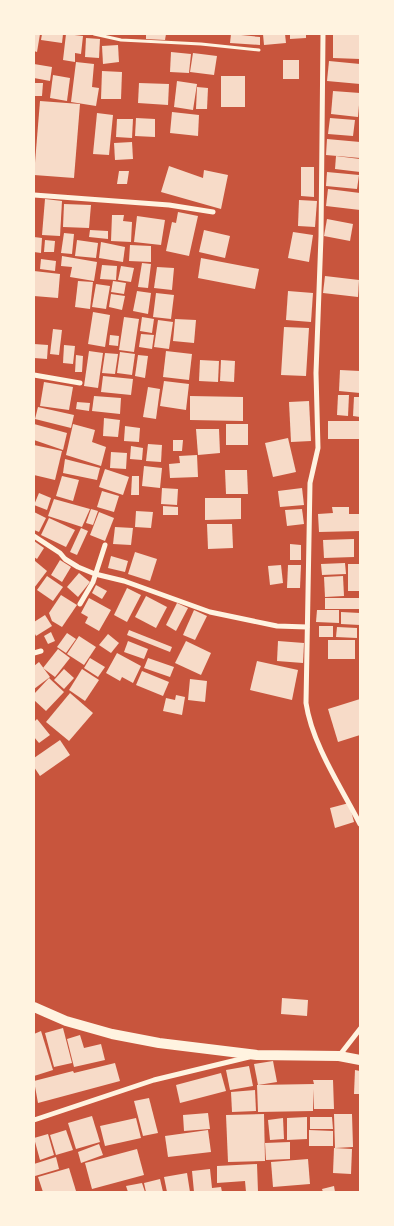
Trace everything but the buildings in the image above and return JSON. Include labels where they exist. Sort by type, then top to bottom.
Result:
[{"type":"main road","points":[[34,1007],[66,1021],[112,1034],[159,1043],[257,1055],[339,1056],[360,1060]]},
{"type":"street","points":[[323,34],[321,63],[321,236],[316,374],[318,448],[310,484],[307,627],[308,713],[326,759],[360,824]]},
{"type":"street","points":[[34,194],[169,205],[213,212]]},
{"type":"street","points":[[34,376],[80,383]]},
{"type":"street","points":[[34,536],[60,553],[64,559],[78,568],[95,574],[124,581],[210,612],[277,626],[307,627]]},
{"type":"street","points":[[80,604],[93,582],[105,545]]},
{"type":"street","points":[[34,653],[41,651]]},
{"type":"street","points":[[339,1056],[360,1029]]},
{"type":"street","points":[[34,1120],[154,1080],[257,1055]]},
{"type":"path","points":[[94,34],[121,40],[201,44],[259,50]]}]
